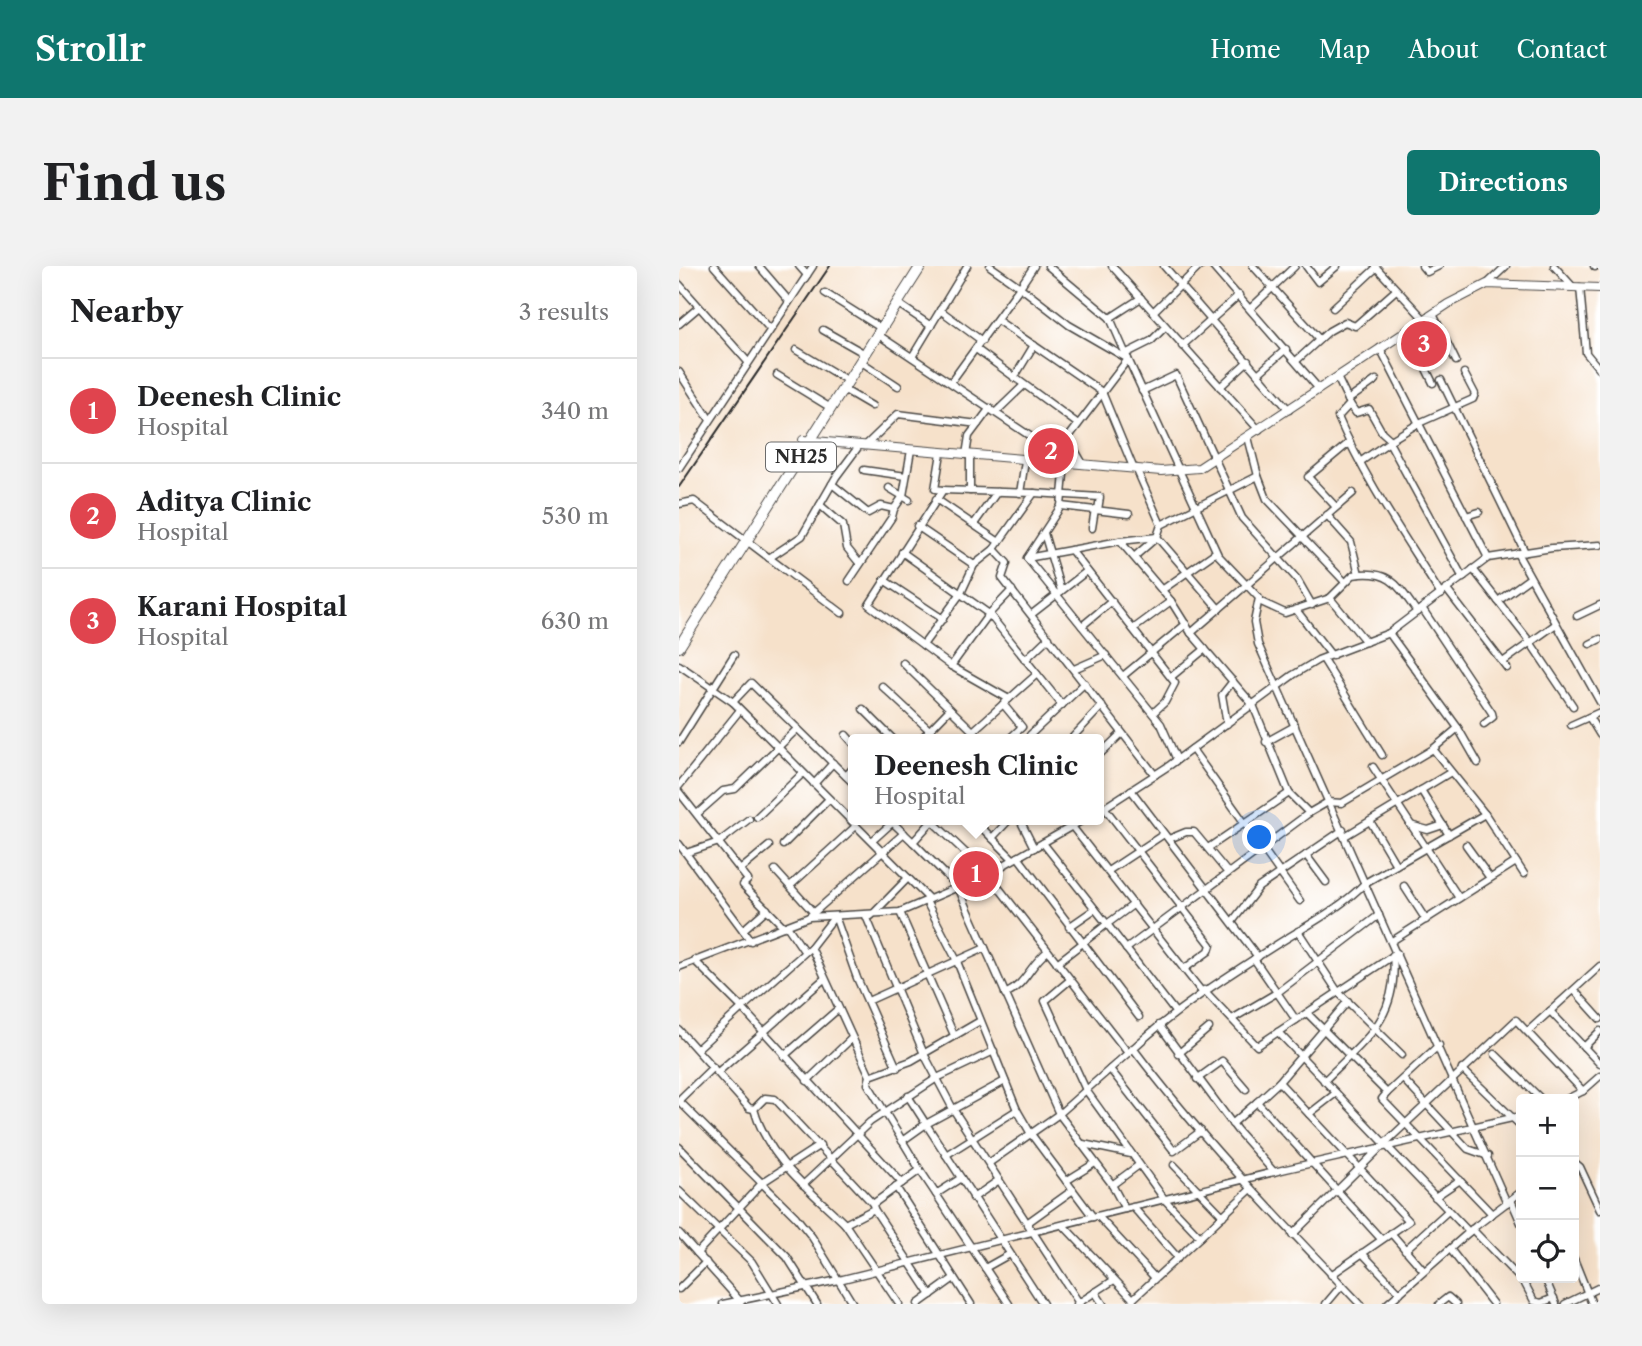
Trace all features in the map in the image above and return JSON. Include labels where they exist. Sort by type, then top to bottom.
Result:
[{"type":"main road","name":"NH25","points":[[877,330],[913,266]]},
{"type":"main road","name":"NH25","points":[[679,647],[860,356],[921,266]]},
{"type":"main road","name":"NH25","points":[[807,441],[825,405],[843,383]]},
{"type":"main road","name":"NH25","points":[[679,635],[745,540]]},
{"type":"street","points":[[714,266],[770,329]]},
{"type":"street","points":[[759,266],[789,301]]},
{"type":"street","points":[[799,266],[807,275]]},
{"type":"street","points":[[679,468],[813,266]]},
{"type":"street","points":[[912,357],[967,266]]},
{"type":"street","points":[[990,266],[1069,325],[1127,356]]},
{"type":"street","points":[[951,382],[1034,266]]},
{"type":"street","points":[[1048,266],[1110,318],[1216,552],[1248,584],[1259,601],[1280,612],[1297,611],[1330,598],[1344,580],[1359,574],[1381,575],[1392,579],[1420,610],[1492,713],[1493,717],[1484,724]]},
{"type":"street","points":[[1112,266],[1259,430]]},
{"type":"street","points":[[1164,266],[1289,410]]},
{"type":"street","points":[[1153,312],[1200,266]]},
{"type":"street","points":[[1212,266],[1319,389]]},
{"type":"street","points":[[1253,266],[1319,339]]},
{"type":"street","points":[[1251,308],[1271,286],[1295,266]]},
{"type":"street","points":[[1307,266],[1318,282],[1337,266]]},
{"type":"street","points":[[1422,266],[1427,272],[1439,266]]},
{"type":"street","points":[[1555,266],[1576,287],[1586,352],[1600,370]]},
{"type":"street","points":[[1333,308],[1376,267],[1424,319]]},
{"type":"street","points":[[807,441],[1025,461],[1178,470],[1199,468],[1424,319],[1487,284],[1501,268]]},
{"type":"street","points":[[679,284],[748,362]]},
{"type":"street","points":[[1487,284],[1600,288]]},
{"type":"street","points":[[1296,361],[1319,339],[1345,322],[1355,326],[1396,290]]},
{"type":"street","points":[[825,293],[912,357],[1036,440]]},
{"type":"street","points":[[1182,346],[1239,295]]},
{"type":"street","points":[[1110,318],[1141,298]]},
{"type":"street","points":[[897,303],[931,326]]},
{"type":"street","points":[[679,324],[699,307]]},
{"type":"street","points":[[940,310],[982,341]]},
{"type":"street","points":[[1433,314],[1457,361]]},
{"type":"street","points":[[997,320],[1102,392],[1161,525],[1157,537],[1134,557]]},
{"type":"street","points":[[1083,464],[1068,438],[1127,356],[1151,341],[1165,327]]},
{"type":"street","points":[[823,330],[898,386]]},
{"type":"street","points":[[1407,330],[1433,383]]},
{"type":"street","points":[[1014,379],[1034,345]]},
{"type":"street","points":[[1380,348],[1488,558]]},
{"type":"street","points":[[976,349],[1023,386],[1079,424]]},
{"type":"street","points":[[1259,373],[1286,349]]},
{"type":"street","points":[[796,350],[872,406]]},
{"type":"street","points":[[1220,387],[1248,361]]},
{"type":"street","points":[[679,372],[711,420]]},
{"type":"street","points":[[1360,461],[1419,423],[1475,397],[1464,373]]},
{"type":"street","points":[[777,375],[825,405]]},
{"type":"street","points":[[1142,391],[1176,375],[1247,525],[1301,584],[1312,605]]},
{"type":"street","points":[[1337,377],[1356,414],[1369,409],[1390,441],[1463,578]]},
{"type":"street","points":[[1376,380],[1349,402],[1338,417],[1360,461],[1444,592],[1505,665],[1530,642],[1556,624]]},
{"type":"street","points":[[1441,380],[1525,552]]},
{"type":"street","points":[[970,491],[969,436],[993,410],[1023,386]]},
{"type":"street","points":[[769,558],[800,538],[832,484],[862,446],[898,414],[978,424]]},
{"type":"street","points":[[1248,437],[1267,499],[1344,580]]},
{"type":"street","points":[[1336,507],[1308,477],[1350,442]]},
{"type":"street","points":[[849,581],[892,517],[894,509],[906,498],[906,476],[911,450]]},
{"type":"street","points":[[941,453],[935,489],[1062,493],[1100,497],[1092,528]]},
{"type":"street","points":[[1020,493],[1025,461]]},
{"type":"street","points":[[1027,558],[1061,506],[1065,463]]},
{"type":"street","points":[[864,470],[906,476]]},
{"type":"street","points":[[1161,525],[1258,476]]},
{"type":"street","points":[[832,484],[868,513],[879,506],[894,509]]},
{"type":"street","points":[[889,488],[906,498]]},
{"type":"street","points":[[943,489],[884,580],[870,607],[951,666],[1006,701],[1029,734]]},
{"type":"street","points":[[974,524],[997,492]]},
{"type":"street","points":[[923,645],[961,593],[974,565],[994,549],[1034,493]]},
{"type":"street","points":[[1191,633],[1353,493]]},
{"type":"street","points":[[936,499],[999,542]]},
{"type":"street","points":[[679,503],[694,501],[842,613]]},
{"type":"street","points":[[820,505],[843,525],[847,548],[860,564]]},
{"type":"street","points":[[1061,506],[1129,514]]},
{"type":"street","points":[[1466,516],[1479,512]]},
{"type":"street","points":[[1327,515],[1351,542],[1359,574]]},
{"type":"street","points":[[918,526],[974,565]]},
{"type":"street","points":[[1044,533],[1052,553],[1059,593]]},
{"type":"street","points":[[1027,558],[1157,537]]},
{"type":"street","points":[[1157,537],[1219,609]]},
{"type":"street","points":[[1120,541],[1171,601],[1191,633],[1253,705],[1289,793],[1309,813]]},
{"type":"street","points":[[1104,807],[1177,760],[1278,686],[1323,659],[1389,633],[1488,558],[1600,545]]},
{"type":"street","points":[[994,549],[1007,563],[1001,576],[1155,775]]},
{"type":"street","points":[[1071,550],[1176,685],[1168,692],[1164,704],[1153,713]]},
{"type":"street","points":[[902,552],[989,614],[1062,705]]},
{"type":"street","points":[[1162,590],[1216,552]]},
{"type":"street","points":[[1517,554],[1600,702]]},
{"type":"street","points":[[1027,558],[1059,593],[1082,626],[1163,726],[1177,760]]},
{"type":"street","points":[[1473,569],[1530,642],[1573,706]]},
{"type":"street","points":[[1032,614],[1087,571]]},
{"type":"street","points":[[1498,601],[1531,578]]},
{"type":"street","points":[[884,580],[943,619]]},
{"type":"street","points":[[951,666],[989,614],[1011,590]]},
{"type":"street","points":[[1330,598],[1366,642]]},
{"type":"street","points":[[1082,626],[1112,601]]},
{"type":"street","points":[[1133,629],[1171,601]]},
{"type":"street","points":[[1259,601],[1255,633],[1395,954],[1519,1220]]},
{"type":"street","points":[[1577,616],[1600,605]]},
{"type":"street","points":[[1297,611],[1332,656]]},
{"type":"street","points":[[1123,676],[1186,624]]},
{"type":"street","points":[[1389,633],[1458,728],[1478,763]]},
{"type":"street","points":[[1025,660],[1049,637]]},
{"type":"street","points":[[1590,644],[1600,639]]},
{"type":"street","points":[[1171,677],[1205,649]]},
{"type":"street","points":[[679,741],[734,655]]},
{"type":"street","points":[[1074,669],[1106,655]]},
{"type":"street","points":[[1323,659],[1382,755]]},
{"type":"street","points":[[903,663],[976,734]]},
{"type":"street","points":[[679,665],[733,702],[848,818]]},
{"type":"street","points":[[973,731],[1037,674]]},
{"type":"street","points":[[1227,724],[1221,695],[1233,681]]},
{"type":"street","points":[[733,702],[751,683],[846,776],[848,774]]},
{"type":"street","points":[[1035,734],[1084,683]]},
{"type":"street","points":[[882,686],[933,734]]},
{"type":"street","points":[[1075,734],[1102,706]]},
{"type":"street","points":[[863,709],[888,734]]},
{"type":"street","points":[[925,734],[950,709]]},
{"type":"street","points":[[679,786],[740,710]]},
{"type":"street","points":[[1571,725],[1600,712]]},
{"type":"street","points":[[1589,717],[1600,734]]},
{"type":"street","points":[[1266,742],[1295,726]]},
{"type":"street","points":[[1014,734],[1022,727]]},
{"type":"street","points":[[1126,949],[1309,813],[1328,802],[1342,803],[1433,749],[1458,728]]},
{"type":"street","points":[[697,814],[723,791],[736,789],[797,729]]},
{"type":"street","points":[[1104,750],[1122,733]]},
{"type":"street","points":[[1192,749],[1300,901]]},
{"type":"street","points":[[1433,749],[1485,814],[1524,874]]},
{"type":"street","points":[[814,784],[833,763]]},
{"type":"street","points":[[1373,767],[1459,898]]},
{"type":"street","points":[[1232,922],[1254,891],[1279,872],[1451,772]]},
{"type":"street","points":[[757,817],[803,773]]},
{"type":"street","points":[[1131,790],[1232,922],[1296,1020]]},
{"type":"street","points":[[1421,790],[1449,835]]},
{"type":"street","points":[[679,792],[748,880],[743,885],[807,949],[870,1076],[867,1084],[1009,1304]]},
{"type":"street","points":[[1208,848],[1289,793]]},
{"type":"street","points":[[783,845],[829,799]]},
{"type":"street","points":[[1104,814],[1137,851],[1212,948],[1184,969]]},
{"type":"street","points":[[989,1163],[1059,1114],[1159,1025],[1203,991],[1354,894],[1365,883],[1485,814]]},
{"type":"street","points":[[686,853],[719,842],[749,819]]},
{"type":"street","points":[[1370,821],[1396,865]]},
{"type":"street","points":[[872,841],[888,825]]},
{"type":"street","points":[[896,825],[958,887],[1059,1114],[1129,1208],[1178,1258]]},
{"type":"street","points":[[913,842],[928,825]]},
{"type":"street","points":[[937,825],[971,858]]},
{"type":"street","points":[[979,825],[1016,858],[1139,1017]]},
{"type":"street","points":[[992,838],[1004,825]]},
{"type":"street","points":[[1022,825],[1034,848]]},
{"type":"street","points":[[811,915],[869,916],[900,912],[988,874],[1043,843],[1066,825]]},
{"type":"street","points":[[1071,825],[1184,969],[1257,1046],[1395,954]]},
{"type":"street","points":[[1410,825],[1428,830],[1443,825]]},
{"type":"street","points":[[790,887],[856,826],[908,878],[928,900],[957,960],[1017,1110],[1031,1134],[1095,1217],[1155,1279]]},
{"type":"street","points":[[1108,871],[1137,851],[1167,836],[1191,831],[1228,873]]},
{"type":"street","points":[[679,967],[751,941],[811,915],[904,833]]},
{"type":"street","points":[[1043,843],[1175,1012]]},
{"type":"street","points":[[679,844],[751,941]]},
{"type":"street","points":[[1467,845],[1490,878]]},
{"type":"street","points":[[740,870],[769,846]]},
{"type":"street","points":[[1306,855],[1326,882]]},
{"type":"street","points":[[1392,942],[1516,862]]},
{"type":"street","points":[[775,870],[811,915]]},
{"type":"street","points":[[988,874],[1070,980],[1242,1180],[1360,1304]]},
{"type":"street","points":[[869,916],[908,878]]},
{"type":"street","points":[[1403,886],[1426,920]]},
{"type":"street","points":[[1057,963],[1134,904]]},
{"type":"street","points":[[743,930],[767,909]]},
{"type":"street","points":[[1069,927],[1095,909]]},
{"type":"street","points":[[900,912],[954,1035]]},
{"type":"street","points":[[1232,1019],[1278,992],[1379,915]]},
{"type":"street","points":[[697,1049],[786,971],[835,916]]},
{"type":"street","points":[[835,916],[897,1068]]},
{"type":"street","points":[[869,916],[924,1054],[953,1109],[1078,1303],[1114,1280]]},
{"type":"street","points":[[1298,931],[1338,992],[1402,1055]]},
{"type":"street","points":[[868,1001],[985,948]]},
{"type":"street","points":[[1005,994],[1023,983],[1033,963],[1048,951]]},
{"type":"street","points":[[1324,1080],[1376,1029],[1393,992],[1395,954]]},
{"type":"street","points":[[695,960],[858,1134],[899,1185],[938,1255],[971,1304]]},
{"type":"street","points":[[1528,1031],[1599,968]]},
{"type":"street","points":[[824,979],[679,1100],[763,1182],[812,1237],[853,1304]]},
{"type":"street","points":[[1070,980],[1045,1001],[1086,1090],[1165,1200],[1200,1237]]},
{"type":"street","points":[[1574,990],[1596,1010],[1600,1019]]},
{"type":"street","points":[[1232,1124],[1279,1082],[1347,1001]]},
{"type":"street","points":[[784,1056],[837,1010]]},
{"type":"street","points":[[1550,1011],[1600,1064]]},
{"type":"street","points":[[1307,1013],[1387,1093]]},
{"type":"street","points":[[870,1076],[897,1068],[980,1020]]},
{"type":"street","points":[[1292,1235],[1405,1123],[1516,1020],[1583,1091]]},
{"type":"street","points":[[1159,1025],[1232,1124],[1274,1172]]},
{"type":"street","points":[[1178,1054],[1209,1028]]},
{"type":"street","points":[[679,1030],[749,1108],[754,1109]]},
{"type":"street","points":[[1584,1047],[1600,1031]]},
{"type":"street","points":[[1278,1032],[1383,1146],[1525,1284],[1531,1298],[1541,1303],[1555,1301],[1547,1283]]},
{"type":"street","points":[[807,1081],[851,1039]]},
{"type":"street","points":[[1439,1045],[1382,1099],[1492,1214]]},
{"type":"street","points":[[803,1185],[858,1134],[908,1096],[937,1078],[994,1051]]},
{"type":"street","points":[[1495,1054],[1536,1094]]},
{"type":"street","points":[[1197,1079],[1222,1061],[1246,1089]]},
{"type":"street","points":[[1110,1069],[1174,1151],[1201,1131]]},
{"type":"street","points":[[1462,1069],[1516,1121]]},
{"type":"street","points":[[1577,1094],[1600,1076]]},
{"type":"street","points":[[1403,1079],[1471,1152],[1488,1156]]},
{"type":"street","points":[[902,1141],[926,1124],[1005,1081]]},
{"type":"street","points":[[1279,1082],[1409,1221],[1331,1275]]},
{"type":"street","points":[[1309,1114],[1336,1093]]},
{"type":"street","points":[[908,1096],[1043,1304]]},
{"type":"street","points":[[754,1109],[765,1098],[775,1099],[833,1158],[873,1206],[907,1263],[931,1295]]},
{"type":"street","points":[[1257,1102],[1381,1239]]},
{"type":"street","points":[[754,1109],[764,1137],[785,1166],[845,1224],[899,1304]]},
{"type":"street","points":[[946,1155],[1017,1110]]},
{"type":"street","points":[[723,1304],[837,1280],[1274,1172],[1516,1117]]},
{"type":"street","points":[[1081,1144],[1131,1154]]},
{"type":"street","points":[[697,1253],[763,1182],[820,1145]]},
{"type":"street","points":[[679,1147],[787,1257],[817,1304]]},
{"type":"street","points":[[1066,1181],[1095,1163]]},
{"type":"street","points":[[1112,1185],[1139,1165]]},
{"type":"street","points":[[1174,1165],[1223,1216]]},
{"type":"street","points":[[1579,1166],[1600,1210]]},
{"type":"street","points":[[845,1224],[921,1170]]},
{"type":"street","points":[[936,1194],[961,1178]]},
{"type":"street","points":[[973,1198],[999,1180]]},
{"type":"street","points":[[1435,1197],[1460,1180]]},
{"type":"street","points":[[1063,1225],[1133,1299],[1251,1189]]},
{"type":"street","points":[[1027,1223],[1073,1190]]},
{"type":"street","points":[[679,1191],[752,1262],[778,1304]]},
{"type":"street","points":[[1387,1304],[1470,1231],[1516,1196]]},
{"type":"street","points":[[1405,1250],[1448,1211]]},
{"type":"street","points":[[679,1233],[741,1302]]},
{"type":"street","points":[[1391,1233],[1425,1271]]},
{"type":"street","points":[[679,1246],[685,1240]]},
{"type":"street","points":[[1450,1249],[1493,1304]]},
{"type":"street","points":[[1362,1253],[1400,1293]]},
{"type":"street","points":[[985,1268],[1010,1254]]},
{"type":"street","points":[[679,1289],[706,1262]]},
{"type":"street","points":[[1579,1272],[1592,1304]]},
{"type":"street","points":[[918,1304],[954,1278]]},
{"type":"street","points":[[1326,1304],[1342,1285]]},
{"type":"street","points":[[1566,1304],[1600,1287]]},
{"type":"street","points":[[1095,1292],[1103,1304]]},
{"type":"street","points":[[1439,1304],[1448,1297],[1457,1304]]},
{"type":"street","points":[[1526,1304],[1531,1298]]},
{"type":"railway","points":[[679,487],[830,266]]},
{"type":"place","name":"Karani Hospital","points":[[1424,344]]},
{"type":"place","name":"Aditya Clinic","points":[[1051,451]]},
{"type":"place","name":"Deenesh Clinic","points":[[976,874]]}]
